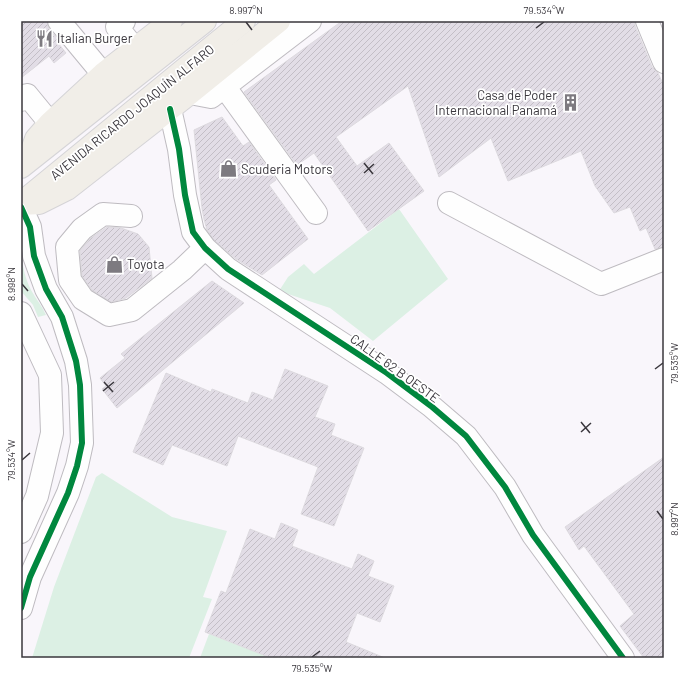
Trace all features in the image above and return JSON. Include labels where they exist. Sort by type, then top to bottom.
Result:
[{"type":"main road","points":[[23,164],[36,139],[50,123],[103,74],[171,21]]},
{"type":"main road","name":"AVENIDA RICARDO JOAQUÍN ALFARO","points":[[23,164],[206,21]]},
{"type":"main road","name":"AVENIDA RICARDO JOAQUÍN ALFARO","points":[[21,205],[244,21]]},
{"type":"main road","points":[[21,205],[39,203],[67,189],[170,109],[279,21]]},
{"type":"street","points":[[59,21],[103,74]]},
{"type":"street","points":[[124,21],[117,27],[135,49]]},
{"type":"street","points":[[190,93],[211,97],[310,21]]},
{"type":"street","points":[[647,21],[664,62]]},
{"type":"street","points":[[224,86],[316,213]]},
{"type":"street","points":[[21,100],[27,95],[50,123]]},
{"type":"street","name":"CALLE 62 B OESTE","points":[[170,109],[179,149],[185,195],[193,232],[205,248],[228,269],[387,373],[431,406],[466,436],[505,487],[533,535],[623,658]]},
{"type":"street","points":[[449,203],[601,284],[664,259]]},
{"type":"street","points":[[21,205],[30,227],[34,256],[46,289],[62,317],[76,361],[82,404],[82,443],[77,466],[68,493],[25,576],[21,608]]},
{"type":"street","points":[[131,216],[103,214],[82,229],[67,247],[70,280],[83,299],[109,314],[132,310],[182,270],[205,248]]},
{"type":"street","points":[[21,313],[50,375],[52,433],[37,496],[21,532]]},
{"type":"street","points":[[21,349],[44,362]]},
{"type":"green space","points":[[399,209],[448,279],[373,341],[330,308],[279,291],[288,277],[304,264],[314,274]]},
{"type":"green space","points":[[21,251],[24,271],[29,285],[46,315],[38,317],[33,305],[21,291]]},
{"type":"green space","points":[[102,473],[172,517],[227,531],[203,597],[212,599],[189,658],[32,658],[54,587],[96,477]]},
{"type":"green space","points":[[209,634],[271,658],[200,658]]},
{"type":"building","points":[[21,21],[47,21],[49,29],[60,42],[58,43],[66,53],[54,63],[49,56],[21,78]]},
{"type":"building","points":[[342,21],[635,21],[635,26],[652,67],[658,73],[664,86],[664,247],[655,249],[646,228],[640,231],[630,207],[614,213],[595,186],[581,151],[508,181],[491,138],[439,177],[408,86],[336,137],[357,166],[389,143],[424,191],[368,231],[314,153],[297,165],[244,92]]},
{"type":"building","name":"Scuderia Motors","points":[[222,117],[243,146],[249,142],[276,180],[269,185],[308,239],[262,275],[236,259],[214,240],[207,230],[204,219],[194,130]]},
{"type":"building","name":"Toyota","points":[[107,227],[121,228],[138,234],[149,247],[152,278],[126,298],[111,302],[92,290],[82,276],[80,251],[91,238]]},
{"type":"building","points":[[212,281],[244,303],[117,408],[102,389],[106,386],[100,378],[125,358],[121,354]]},
{"type":"building","points":[[285,369],[328,386],[315,417],[335,424],[331,435],[364,448],[334,526],[301,514],[318,467],[238,436],[227,466],[172,445],[163,465],[133,452],[166,373],[211,392],[212,389],[248,403],[252,392],[273,400]]},
{"type":"building","points":[[664,457],[664,658],[644,658],[620,626],[634,614],[584,546],[579,550],[565,527]]},
{"type":"building","points":[[281,523],[298,530],[292,546],[352,569],[358,554],[374,561],[368,576],[394,586],[380,622],[357,613],[346,642],[385,658],[271,658],[205,632],[221,591],[226,593],[250,529],[275,539]]},
{"type":"cycle path","points":[[170,109],[179,149],[185,195],[193,232],[205,248],[228,269],[387,373],[431,406],[466,436],[505,487],[533,535],[623,658]]},
{"type":"cycle path","points":[[21,207],[30,227],[34,256],[46,289],[62,317],[76,361],[80,385],[82,443],[77,466],[68,493],[30,577],[21,608]]},
{"type":"place","name":"Italian Burger","points":[[44,38]]},
{"type":"place","name":"Casa de Poder Internacional Panamá","points":[[570,102]]},
{"type":"place","name":"Scuderia Motors","points":[[228,169]]},
{"type":"place","name":"Toyota","points":[[114,264]]}]
